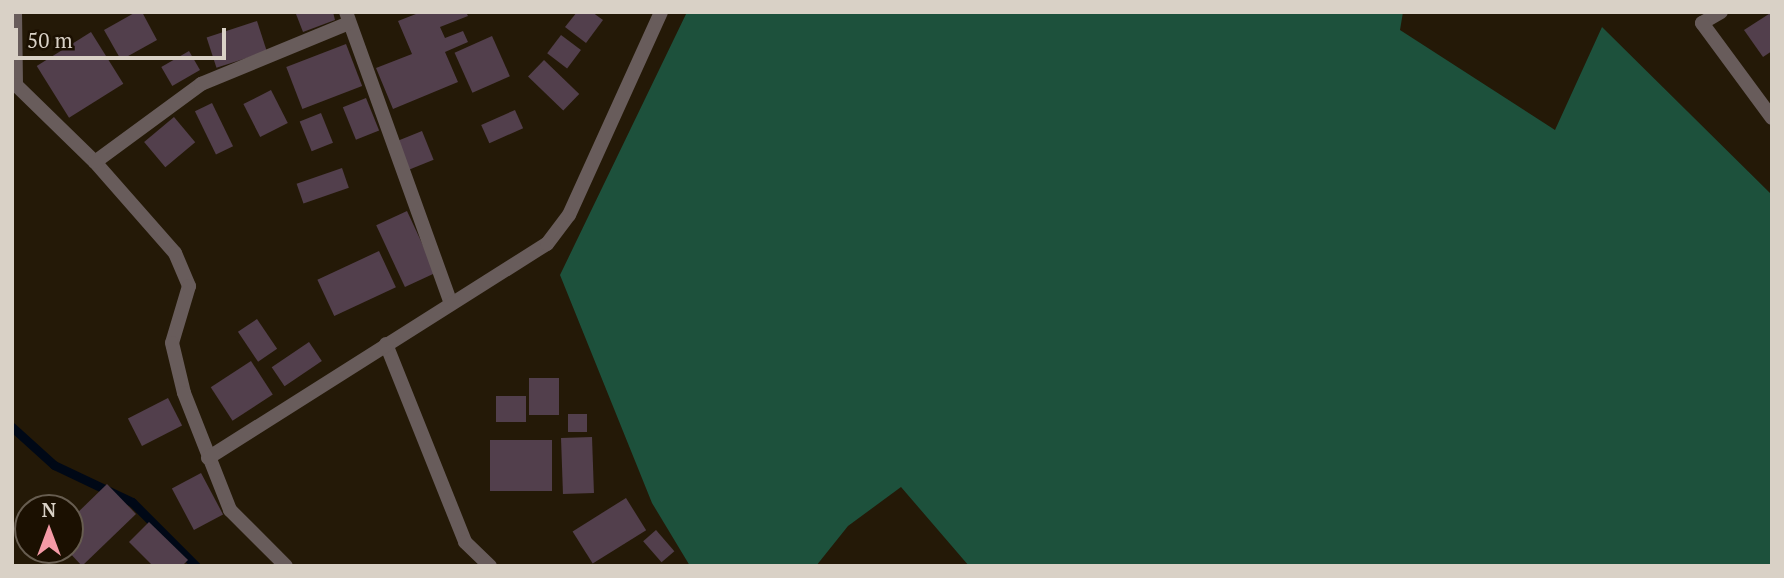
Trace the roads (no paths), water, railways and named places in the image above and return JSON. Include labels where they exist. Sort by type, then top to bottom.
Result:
[{"type":"street","points":[[15,12],[16,85],[95,162],[175,253],[189,286],[172,344],[184,393],[230,510],[286,566]]},
{"type":"street","points":[[208,458],[450,302],[547,244],[569,215],[661,12]]},
{"type":"street","points":[[1721,12],[1700,18],[1772,118]]},
{"type":"street","points":[[95,162],[201,84],[348,18],[450,302]]},
{"type":"street","points":[[386,344],[465,542],[490,566]]},
{"type":"waterway","points":[[12,427],[54,465],[132,502],[196,566]]}]
